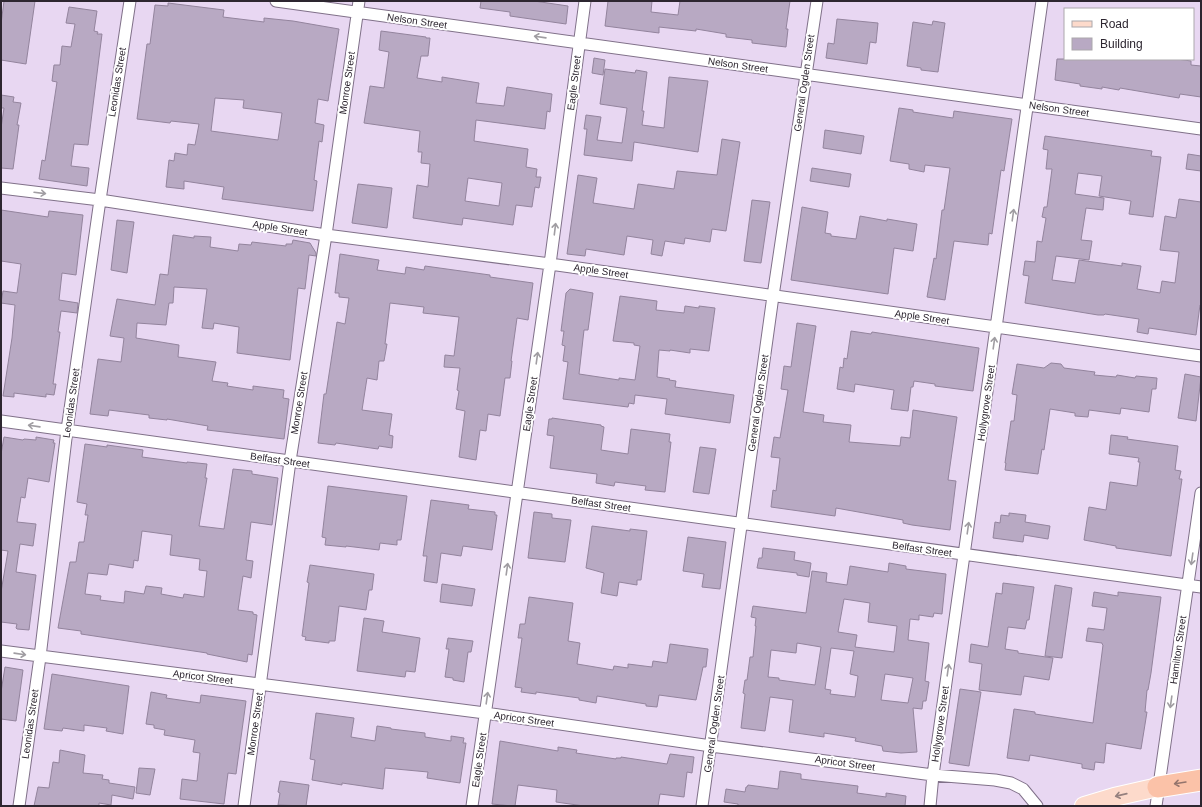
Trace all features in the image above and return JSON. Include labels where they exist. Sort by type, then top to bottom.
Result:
[{"type":"highway","points":[[1157,796],[1201,780]]},
{"type":"main road","points":[[1084,806],[1114,797],[1157,796]]},
{"type":"street","name":"Leonidas Street","points":[[19,806],[40,657],[67,430],[130,1]]},
{"type":"street","name":"Nelson Street","points":[[276,1],[1201,129]]},
{"type":"street","name":"Monroe Street","points":[[244,806],[290,461],[326,235],[359,1]]},
{"type":"street","name":"Eagle Street","points":[[472,806],[518,493],[585,1]]},
{"type":"street","name":"General Ogden Street","points":[[702,806],[773,296],[816,1]]},
{"type":"street","name":"Hollygrove Street","points":[[930,806],[933,775],[1042,1]]},
{"type":"street","name":"Apple Street","points":[[1,188],[100,200],[326,235],[550,264],[1201,356]]},
{"type":"street","name":"Belfast Street","points":[[1,421],[1201,588]]},
{"type":"street","name":"Hamilton Street","points":[[1157,796],[1201,493]]},
{"type":"street","name":"Apricot Street","points":[[1,651],[485,713],[711,746],[933,775],[995,780],[1011,783],[1023,788],[1037,806]]},
{"type":"building","points":[[4,1],[35,1],[26,64],[1,60],[1,24]]},
{"type":"building","points":[[481,1],[534,1],[568,6],[566,24],[510,16],[510,12],[480,8]]},
{"type":"building","points":[[608,1],[652,1],[651,12],[678,15],[680,1],[790,1],[786,29],[788,29],[786,47],[752,43],[752,40],[726,37],[726,34],[696,29],[696,31],[659,27],[659,33],[605,26]]},
{"type":"building","points":[[168,3],[224,10],[223,17],[264,22],[264,18],[293,21],[339,29],[328,101],[318,99],[315,123],[324,125],[322,142],[319,141],[314,180],[317,181],[313,211],[222,199],[224,187],[184,181],[184,189],[166,187],[169,160],[174,161],[175,153],[187,155],[188,144],[195,145],[199,124],[171,121],[170,123],[137,119],[147,44],[150,44],[155,5],[168,6]],"holes":[[[215,98],[244,100],[243,108],[282,113],[278,140],[211,131]]]},
{"type":"building","points":[[69,7],[97,11],[94,31],[98,32],[97,34],[102,34],[88,145],[74,144],[71,166],[89,168],[87,186],[39,179],[42,160],[45,161],[57,82],[52,81],[54,65],[60,65],[62,46],[71,47],[75,24],[66,23]]},
{"type":"building","points":[[837,19],[878,23],[876,43],[870,42],[867,64],[826,58],[828,43],[834,44]]},
{"type":"building","points":[[933,21],[945,23],[938,72],[921,70],[921,68],[907,66],[913,22],[932,25]]},
{"type":"building","points":[[381,31],[430,38],[428,56],[421,56],[417,78],[442,82],[442,77],[479,83],[476,103],[504,106],[507,87],[552,94],[550,112],[547,111],[545,129],[476,120],[474,141],[528,149],[526,167],[537,169],[536,177],[541,177],[539,188],[535,187],[532,207],[516,205],[513,225],[463,218],[462,225],[413,218],[417,185],[428,187],[430,164],[421,163],[422,152],[418,152],[420,131],[364,123],[370,86],[384,88],[389,52],[379,50]],"holes":[[[468,178],[502,183],[499,206],[465,201]]]},
{"type":"building","points":[[594,58],[605,60],[603,75],[592,73]]},
{"type":"building","points":[[1057,59],[1184,60],[1191,61],[1191,65],[1201,66],[1201,97],[1180,94],[1179,98],[1120,88],[1119,90],[1102,87],[1102,89],[1080,86],[1080,84],[1055,80]]},
{"type":"building","points":[[605,69],[635,73],[636,70],[647,72],[642,111],[644,111],[642,125],[664,128],[669,77],[708,81],[698,152],[634,142],[632,161],[584,155],[587,129],[584,129],[586,115],[601,117],[597,140],[622,143],[627,108],[600,104]]},
{"type":"building","points":[[1,95],[14,97],[13,102],[21,103],[17,125],[19,125],[13,169],[1,168],[1,128],[4,108],[1,108]]},
{"type":"building","points":[[899,108],[913,110],[913,112],[953,118],[954,111],[1012,119],[1004,171],[1001,170],[992,234],[989,233],[988,245],[954,241],[945,300],[927,297],[934,258],[936,259],[942,210],[944,210],[950,168],[925,165],[924,172],[909,169],[909,164],[890,161]]},
{"type":"building","points":[[825,130],[864,136],[861,154],[823,148]]},
{"type":"building","points":[[1045,136],[1152,151],[1151,156],[1161,157],[1153,217],[1129,214],[1131,201],[1099,196],[1102,176],[1078,173],[1075,194],[1104,198],[1103,210],[1086,208],[1081,240],[1092,241],[1089,260],[1056,256],[1052,280],[1075,283],[1079,260],[1122,266],[1122,263],[1141,266],[1137,289],[1160,293],[1162,281],[1175,283],[1179,252],[1160,250],[1165,216],[1176,218],[1179,199],[1201,202],[1201,305],[1196,335],[1149,328],[1148,334],[1137,332],[1139,319],[1105,314],[1098,315],[1025,303],[1029,276],[1023,275],[1025,261],[1035,262],[1037,241],[1042,242],[1046,218],[1042,217],[1044,207],[1047,207],[1052,169],[1046,169],[1048,150],[1043,149]]},
{"type":"building","points":[[722,139],[740,142],[726,231],[712,229],[710,242],[685,238],[684,244],[665,241],[662,256],[651,254],[653,240],[627,236],[624,255],[586,249],[585,256],[567,254],[578,175],[597,178],[593,203],[634,209],[638,184],[674,189],[677,171],[717,175]]},
{"type":"building","points":[[1188,154],[1201,156],[1201,171],[1186,169]]},
{"type":"building","points":[[812,168],[851,174],[849,187],[810,181]]},
{"type":"building","points":[[358,184],[392,188],[387,228],[352,223]]},
{"type":"building","points":[[752,200],[770,202],[761,263],[744,261]]},
{"type":"building","points":[[802,207],[828,212],[825,233],[831,234],[831,236],[856,239],[860,216],[917,224],[913,251],[894,248],[888,294],[791,280]]},
{"type":"building","points":[[1,210],[48,217],[49,211],[83,215],[76,275],[62,273],[59,300],[78,303],[77,313],[61,311],[58,332],[60,332],[53,384],[56,384],[54,395],[46,394],[46,397],[14,393],[14,397],[3,396],[12,338],[15,305],[1,303],[3,291],[17,293],[21,264],[1,261]]},
{"type":"building","points":[[117,220],[134,222],[127,273],[111,270]]},
{"type":"building","points":[[173,235],[194,238],[194,236],[211,237],[210,247],[238,251],[239,244],[251,245],[252,242],[286,246],[286,244],[292,244],[293,240],[310,243],[316,253],[316,256],[309,255],[305,289],[298,288],[290,360],[237,353],[239,327],[214,323],[213,329],[202,328],[207,289],[174,287],[173,303],[169,303],[166,325],[137,323],[136,338],[179,345],[178,357],[216,362],[212,381],[228,383],[227,386],[253,390],[253,386],[284,390],[283,398],[289,399],[284,439],[207,430],[208,426],[167,419],[149,418],[149,415],[109,410],[108,416],[90,414],[98,359],[121,362],[124,338],[110,336],[117,299],[155,305],[160,274],[168,275]]},
{"type":"building","points":[[340,254],[379,260],[377,270],[405,274],[406,267],[424,270],[425,266],[490,275],[490,277],[533,283],[528,320],[517,318],[510,378],[505,378],[500,416],[488,414],[486,431],[480,430],[476,460],[459,457],[465,411],[456,409],[459,391],[457,390],[460,368],[444,367],[445,355],[454,356],[459,317],[423,313],[424,307],[390,303],[385,344],[387,344],[384,361],[379,361],[377,380],[367,378],[362,410],[392,414],[389,435],[393,436],[392,448],[379,446],[378,449],[336,443],[335,445],[318,443],[324,394],[326,394],[337,322],[345,324],[349,298],[339,297],[339,293],[335,293]]},
{"type":"building","points":[[570,289],[593,293],[588,330],[584,330],[579,374],[619,380],[619,378],[635,380],[640,346],[634,345],[634,343],[613,341],[620,296],[657,301],[656,310],[684,313],[685,306],[715,308],[709,351],[690,349],[690,353],[659,350],[657,377],[676,381],[675,387],[734,395],[730,423],[665,414],[667,399],[635,395],[634,404],[629,403],[628,407],[563,399],[568,362],[563,361],[565,346],[562,345],[564,331],[561,331],[566,293]]},
{"type":"building","points":[[797,323],[816,326],[803,412],[824,415],[823,422],[851,425],[849,442],[900,446],[901,437],[910,438],[913,410],[957,417],[948,480],[956,481],[950,530],[912,525],[903,523],[903,520],[836,508],[835,516],[771,507],[773,490],[776,491],[780,458],[771,457],[774,437],[780,438],[788,390],[781,389],[784,366],[791,367]]},
{"type":"building","points":[[851,331],[871,334],[872,332],[979,348],[973,391],[935,386],[935,384],[914,381],[913,387],[911,387],[908,411],[891,409],[894,390],[855,384],[854,392],[837,389],[840,367],[843,368],[844,358],[847,359]]},
{"type":"building","points":[[1051,363],[1061,364],[1064,368],[1095,372],[1094,375],[1157,378],[1156,389],[1152,389],[1149,412],[1121,408],[1120,414],[1089,410],[1088,417],[1075,416],[1075,413],[1050,409],[1044,450],[1042,449],[1038,474],[1005,470],[1011,421],[1014,421],[1017,395],[1012,394],[1017,364],[1044,368]]},
{"type":"building","points":[[1185,374],[1201,377],[1196,421],[1178,418]]},
{"type":"building","points":[[552,418],[601,425],[604,427],[601,450],[628,454],[631,429],[670,434],[669,442],[671,442],[665,492],[645,490],[646,486],[615,482],[614,486],[596,483],[597,474],[550,468],[554,436],[547,435],[549,419]]},
{"type":"building","points":[[1111,435],[1128,437],[1127,439],[1178,446],[1175,470],[1181,471],[1179,479],[1182,479],[1171,556],[1116,548],[1116,546],[1084,540],[1089,507],[1106,510],[1110,482],[1137,486],[1140,462],[1138,462],[1139,458],[1109,454]]},
{"type":"building","points":[[4,437],[23,440],[36,440],[36,437],[54,440],[53,443],[55,443],[49,482],[28,478],[25,498],[21,497],[17,522],[36,524],[33,546],[20,544],[16,572],[36,575],[29,630],[17,629],[17,624],[1,622],[1,592],[8,551],[1,550],[1,454]]},
{"type":"building","points":[[85,444],[107,447],[107,445],[143,450],[142,457],[207,464],[205,478],[207,478],[199,526],[224,529],[233,469],[252,471],[252,474],[278,478],[272,525],[251,522],[246,560],[253,561],[251,578],[243,576],[238,610],[253,612],[253,614],[257,615],[252,655],[248,654],[247,662],[207,653],[81,634],[81,631],[58,628],[70,562],[76,562],[79,542],[84,542],[88,515],[85,515],[87,504],[77,502]],"holes":[[[142,531],[172,535],[170,555],[200,559],[199,570],[207,571],[204,597],[184,594],[183,598],[161,594],[162,588],[146,586],[144,594],[125,591],[124,603],[100,600],[101,596],[85,594],[88,573],[107,575],[109,564],[133,568],[134,560],[138,561]]]},
{"type":"building","points":[[700,447],[716,449],[709,494],[693,492]]},
{"type":"building","points":[[328,486],[407,496],[401,540],[397,540],[397,545],[380,543],[379,550],[325,545],[326,538],[322,537]]},
{"type":"building","points":[[431,500],[469,505],[468,509],[495,512],[495,515],[497,515],[492,550],[463,546],[461,556],[441,553],[437,583],[424,581],[427,556],[423,556]]},
{"type":"building","points":[[534,512],[552,514],[552,518],[571,520],[565,562],[528,558]]},
{"type":"building","points":[[1009,513],[1026,515],[1025,522],[1050,526],[1048,539],[1024,535],[1023,542],[993,538],[995,522],[1000,523],[1001,515],[1009,516]]},
{"type":"building","points":[[592,526],[630,531],[630,529],[647,531],[641,580],[637,580],[637,585],[619,582],[617,596],[601,593],[604,573],[586,568]]},
{"type":"building","points":[[688,537],[726,542],[720,589],[702,587],[704,574],[683,571]]},
{"type":"building","points":[[763,548],[795,552],[794,560],[811,563],[809,577],[797,575],[797,573],[757,568],[759,558],[762,558]]},
{"type":"building","points":[[889,563],[906,566],[906,569],[946,574],[942,614],[934,613],[933,617],[919,615],[919,620],[910,619],[908,640],[929,643],[925,681],[929,682],[926,701],[923,701],[922,709],[913,708],[917,752],[901,753],[883,751],[882,746],[855,741],[856,738],[824,733],[824,737],[789,732],[793,700],[770,697],[765,731],[741,728],[745,680],[747,680],[750,657],[753,657],[756,618],[751,617],[753,606],[806,613],[812,571],[827,573],[826,582],[847,585],[850,566],[888,572]],"holes":[[[844,599],[870,603],[868,622],[897,626],[894,652],[855,647],[857,635],[838,632]],[[797,643],[821,647],[815,685],[768,677],[771,650],[796,653]],[[831,648],[854,651],[850,674],[858,676],[855,697],[830,694],[831,690],[825,689]],[[885,674],[913,678],[908,703],[881,700]]]},
{"type":"building","points":[[310,565],[374,574],[372,590],[369,590],[366,610],[339,606],[335,641],[329,641],[329,643],[305,640],[306,637],[302,636]]},
{"type":"building","points":[[1003,583],[1034,587],[1029,620],[1027,620],[1025,629],[1008,627],[1005,649],[1018,651],[1018,653],[1053,658],[1049,680],[1024,676],[1021,695],[979,690],[982,664],[969,662],[971,644],[988,647],[996,593],[1002,594]]},
{"type":"building","points":[[442,584],[475,589],[472,606],[440,602]]},
{"type":"building","points":[[1055,585],[1072,588],[1062,658],[1045,656]]},
{"type":"building","points":[[1094,592],[1118,596],[1118,592],[1161,597],[1151,673],[1147,690],[1145,712],[1147,712],[1141,749],[1106,743],[1104,763],[1095,762],[1094,770],[1082,768],[1082,764],[1030,755],[1029,761],[1007,758],[1014,709],[1035,712],[1035,714],[1093,723],[1103,645],[1102,643],[1086,641],[1088,628],[1104,630],[1107,608],[1092,606]]},
{"type":"building","points":[[529,597],[573,603],[568,641],[580,643],[577,664],[613,670],[614,666],[628,668],[628,664],[652,667],[653,661],[667,663],[670,644],[708,649],[706,667],[703,667],[696,700],[659,695],[657,707],[597,696],[596,703],[579,700],[579,698],[536,692],[536,694],[521,692],[522,688],[515,687],[522,638],[518,638],[520,624],[525,624]]},
{"type":"building","points":[[364,618],[384,621],[382,632],[420,638],[415,672],[406,671],[405,677],[357,671]]},
{"type":"building","points":[[448,638],[473,641],[471,652],[468,652],[464,682],[445,677],[449,649],[446,649]]},
{"type":"building","points":[[5,667],[23,670],[16,721],[1,719],[1,692]]},
{"type":"building","points":[[52,674],[129,686],[123,734],[106,731],[107,728],[84,725],[84,731],[63,728],[62,731],[44,729]]},
{"type":"building","points":[[960,689],[981,692],[969,766],[949,763]]},
{"type":"building","points":[[151,692],[167,695],[166,698],[200,703],[201,695],[246,701],[236,774],[228,773],[224,804],[180,799],[182,779],[197,781],[200,753],[193,752],[195,740],[164,735],[165,730],[154,728],[154,725],[146,724]]},
{"type":"building","points":[[316,713],[354,718],[351,737],[375,741],[377,726],[425,733],[425,737],[451,741],[451,736],[464,738],[463,743],[466,743],[460,783],[427,778],[428,772],[385,768],[383,789],[312,780],[315,760],[310,759]]},
{"type":"building","points":[[500,741],[558,751],[558,747],[577,750],[576,753],[616,759],[621,757],[667,764],[670,754],[694,757],[692,773],[687,772],[684,797],[660,794],[658,806],[584,806],[556,802],[557,790],[518,785],[515,806],[512,806],[492,804]]},
{"type":"building","points":[[60,750],[85,755],[83,773],[103,775],[102,779],[109,780],[109,783],[135,787],[133,799],[112,795],[111,805],[99,803],[99,806],[34,806],[38,787],[49,788],[53,762],[59,763]]},
{"type":"building","points":[[139,768],[155,769],[150,795],[136,793]]},
{"type":"building","points":[[780,771],[801,774],[801,779],[858,786],[857,793],[886,797],[886,793],[906,796],[905,806],[738,806],[738,804],[724,802],[726,789],[745,792],[748,785],[778,789]]},
{"type":"building","points":[[280,781],[309,785],[306,806],[278,805]]}]
